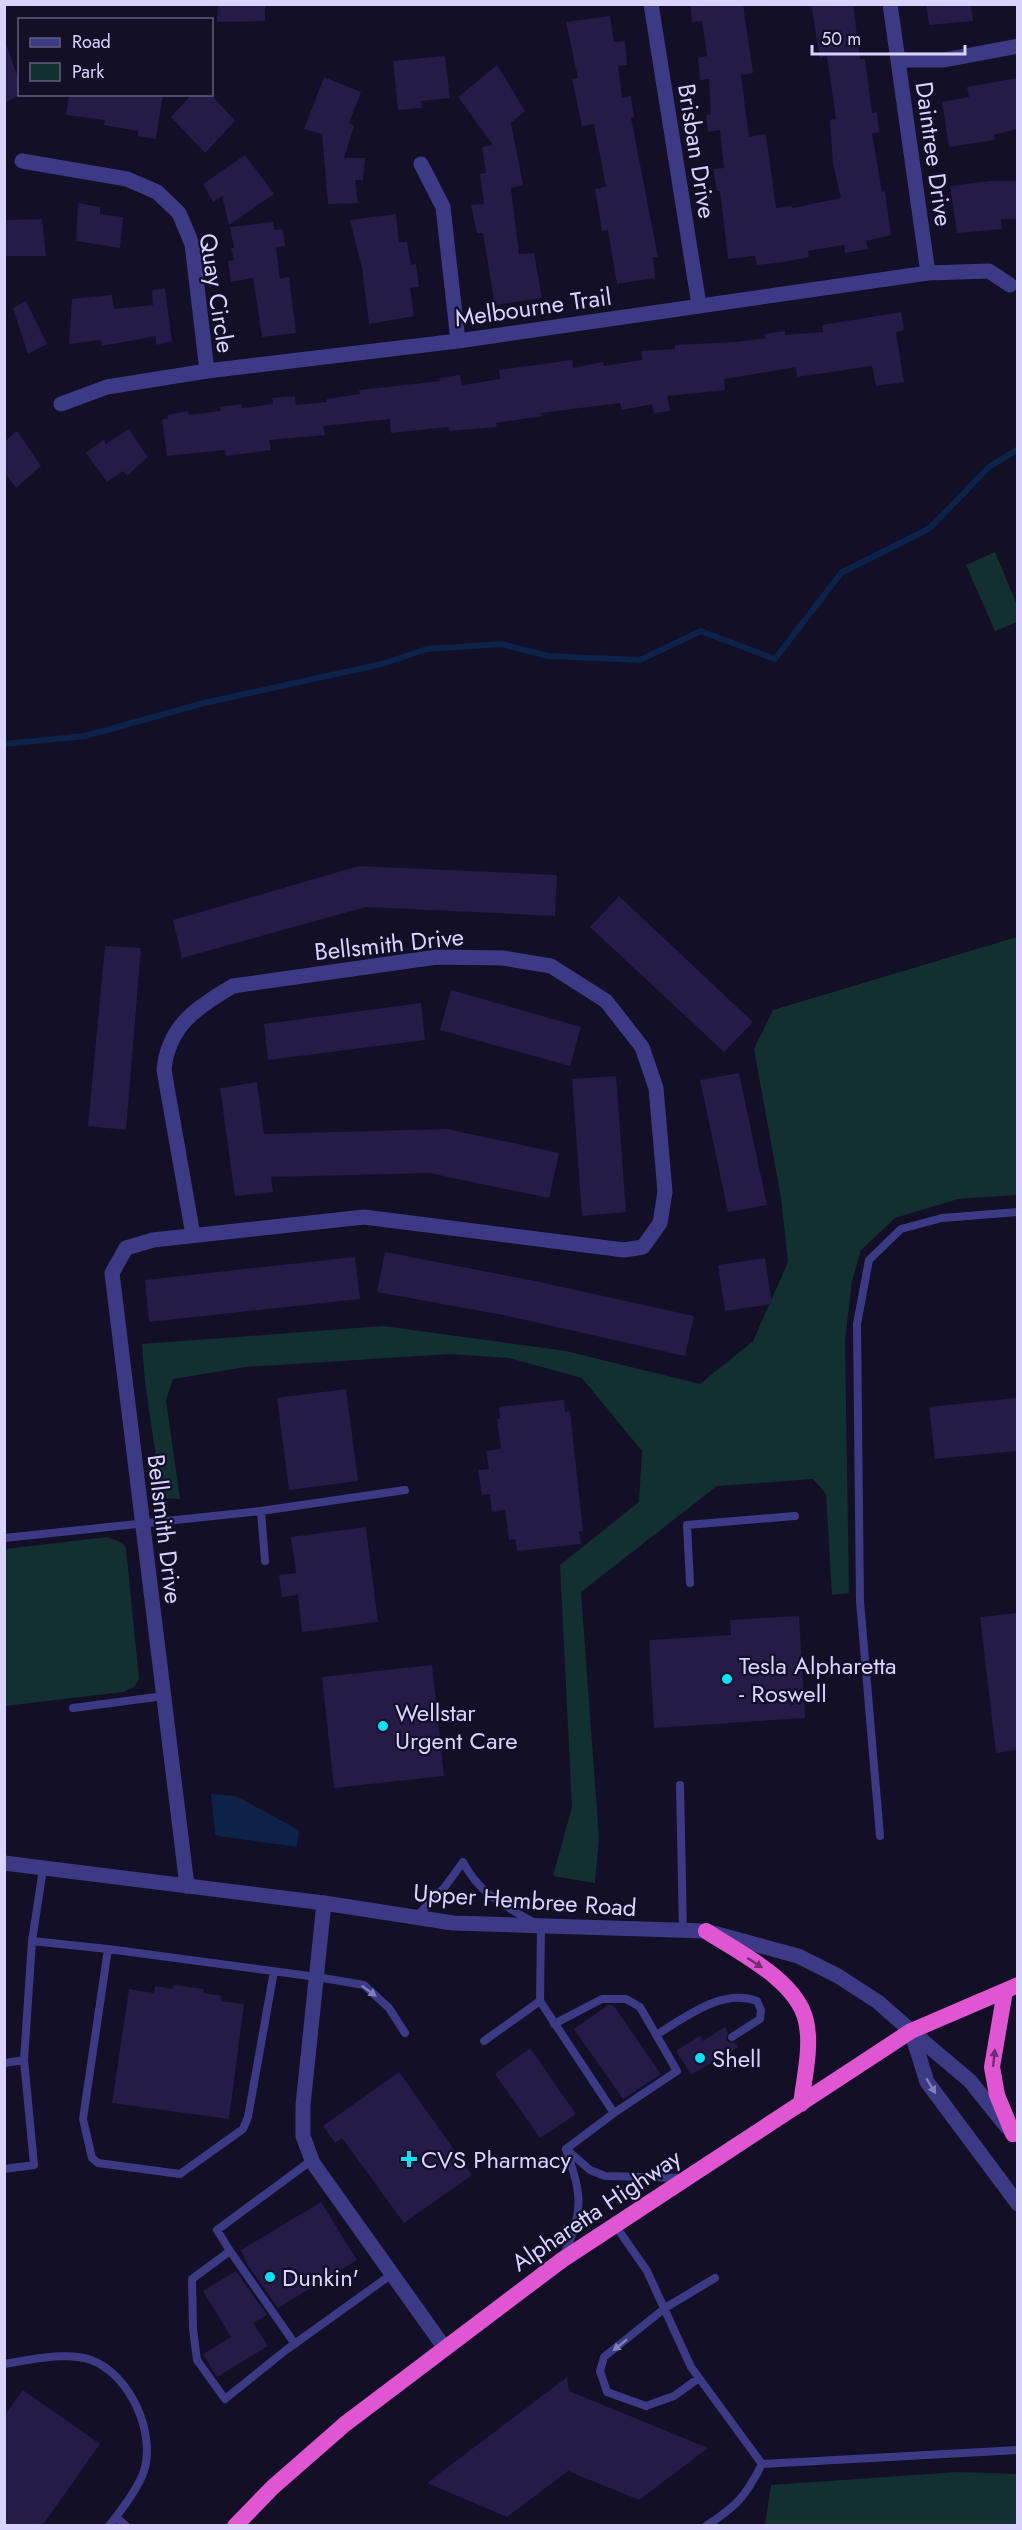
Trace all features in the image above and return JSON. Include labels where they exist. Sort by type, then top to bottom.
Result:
[{"type":"highway","points":[[706,1931],[769,1972],[787,1988],[799,2005],[806,2021],[807,2048],[801,2104]]},
{"type":"highway","points":[[1011,1988],[992,2067],[997,2095],[1015,2136]]},
{"type":"highway","name":"Alpharetta Highway","points":[[235,2526],[273,2487],[345,2424],[562,2260],[911,2031],[1011,1988]]},
{"type":"street","name":"Brisban Drive","points":[[651,4],[699,306]]},
{"type":"street","name":"Daintree Drive","points":[[890,4],[928,273]]},
{"type":"street","points":[[898,60],[944,60],[1017,46]]},
{"type":"street","name":"Quay Circle","points":[[22,161],[127,179],[158,192],[179,213],[192,244],[207,371]]},
{"type":"street","points":[[421,164],[443,207],[458,341]]},
{"type":"street","name":"Melbourne Trail","points":[[61,404],[107,387],[207,371],[458,341],[928,273],[989,271],[1010,285]]},
{"type":"street","name":"Bellsmith Drive","points":[[187,1886],[112,1273],[126,1248],[153,1240],[364,1217],[624,1250],[643,1247],[660,1223],[665,1192],[656,1088],[642,1047],[606,1001],[551,966],[503,958],[437,957],[233,987],[207,1002],[183,1022],[166,1052],[164,1070],[193,1235]]},
{"type":"street","name":"Upper Hembree Road","points":[[4,1863],[324,1903],[453,1923],[706,1931],[798,1956],[838,1976],[878,2002],[970,2080],[1015,2136]]},
{"type":"street","points":[[324,1903],[303,2105],[303,2136],[312,2160],[444,2347]]},
{"type":"street","points":[[911,2031],[927,2082],[1017,2204]]},
{"type":"lane","points":[[880,1836],[860,1601],[857,1324],[870,1260],[901,1229],[942,1218],[1017,1212]]},
{"type":"lane","points":[[4,1538],[261,1511],[405,1490]]},
{"type":"lane","points":[[261,1511],[265,1561]]},
{"type":"lane","points":[[690,1583],[687,1525],[795,1516]]},
{"type":"lane","points":[[74,1708],[164,1696]]},
{"type":"lane","points":[[680,1785],[683,1930]]},
{"type":"lane","points":[[416,1917],[444,1888],[463,1862],[472,1879],[485,1893],[541,1927],[540,2001],[614,2113]]},
{"type":"lane","points":[[4,2169],[34,2165],[24,2060],[33,1941],[43,1869]]},
{"type":"lane","points":[[33,1941],[274,1971],[364,1985],[389,2008],[405,2033]]},
{"type":"lane","points":[[108,1949],[83,2119],[92,2158],[98,2163],[173,2174],[189,2169],[247,2125],[274,1971]]},
{"type":"lane","points":[[554,2024],[602,1999],[626,1998],[640,2007],[656,2035],[681,2068],[566,2149]]},
{"type":"lane","points":[[656,2035],[700,2009],[728,1998],[749,1998],[756,2001],[761,2010],[760,2019],[732,2037]]},
{"type":"lane","points":[[484,2041],[540,2001]]},
{"type":"lane","points":[[4,2063],[24,2060]]},
{"type":"lane","points":[[566,2149],[590,2170],[605,2176],[684,2178]]},
{"type":"lane","points":[[562,2260],[578,2222],[579,2203],[576,2178],[566,2149]]},
{"type":"lane","points":[[295,2344],[217,2230],[312,2160]]},
{"type":"lane","points":[[615,2224],[647,2271],[691,2367],[762,2464]]},
{"type":"lane","points":[[230,2251],[192,2279],[196,2360],[225,2399],[295,2344],[392,2274]]},
{"type":"lane","points":[[699,2378],[674,2396],[646,2406],[607,2392],[600,2371],[604,2357],[665,2308],[715,2278]]},
{"type":"lane","points":[[4,2364],[51,2356],[91,2360],[121,2380],[141,2414],[147,2454],[144,2473],[109,2526]]},
{"type":"lane","points":[[762,2464],[1017,2450]]},
{"type":"lane","points":[[706,2526],[729,2511],[747,2493],[762,2464]]},
{"type":"lane","points":[[116,2517],[126,2526]]},
{"type":"green space","points":[[995,552],[1017,605],[1017,622],[995,631],[966,565]]},
{"type":"green space","points":[[1017,937],[1017,1195],[958,1199],[895,1218],[861,1250],[852,1281],[845,1341],[849,1593],[832,1595],[826,1494],[813,1479],[717,1486],[581,1592],[599,1838],[595,1883],[553,1876],[572,1807],[560,1565],[639,1502],[642,1451],[582,1378],[509,1358],[450,1354],[245,1367],[173,1379],[166,1400],[180,1499],[162,1498],[145,1382],[142,1344],[383,1326],[566,1351],[700,1384],[753,1341],[788,1262],[781,1198],[754,1049],[773,1010]]},
{"type":"green space","points":[[107,1537],[122,1543],[126,1548],[139,1679],[134,1687],[123,1692],[5,1706],[5,1549]]},
{"type":"green space","points":[[957,2472],[1017,2474],[1017,2525],[765,2525],[771,2485]]},
{"type":"water","points":[[211,1794],[236,1796],[299,1830],[297,1847],[218,1836],[215,1834]]},
{"type":"building","points":[[218,4],[265,4],[265,21],[217,22]]},
{"type":"building","points":[[690,4],[743,4],[753,73],[741,75],[749,137],[766,134],[776,208],[792,206],[793,208],[841,198],[833,164],[830,120],[836,119],[827,56],[820,58],[811,4],[853,4],[860,59],[865,59],[872,113],[877,112],[879,132],[872,133],[882,192],[885,191],[891,235],[866,241],[868,249],[845,253],[844,245],[808,251],[809,257],[783,262],[757,265],[755,256],[728,259],[720,191],[717,191],[713,169],[724,168],[720,130],[708,132],[706,115],[711,114],[709,79],[700,80],[698,58],[707,56],[702,21],[692,22]]},
{"type":"building","points":[[926,4],[971,4],[973,21],[929,25]]},
{"type":"building","points":[[610,16],[614,42],[625,41],[627,65],[618,66],[622,98],[631,96],[634,117],[631,118],[658,257],[653,257],[655,278],[617,284],[608,230],[602,231],[595,189],[606,187],[594,124],[582,126],[572,79],[578,78],[566,22]]},
{"type":"building","points":[[4,47],[7,47],[18,77],[19,96],[4,103]]},
{"type":"building","points":[[445,56],[450,98],[421,101],[422,108],[398,110],[393,61]]},
{"type":"building","points":[[497,65],[525,111],[511,123],[523,185],[511,188],[519,254],[534,253],[542,298],[495,305],[483,233],[477,233],[471,205],[484,204],[480,174],[486,173],[482,147],[493,145],[458,97]]},
{"type":"building","points":[[324,77],[361,92],[349,123],[354,126],[344,158],[365,158],[363,180],[355,180],[358,203],[328,204],[322,134],[304,129]]},
{"type":"building","points":[[1017,78],[1017,129],[994,135],[995,140],[949,147],[942,102],[969,97],[967,87]]},
{"type":"building","points":[[69,96],[163,96],[156,139],[138,136],[138,131],[104,125],[105,120],[66,115]]},
{"type":"building","points":[[190,96],[213,96],[235,121],[205,153],[171,117]]},
{"type":"building","points":[[245,155],[274,194],[229,225],[222,196],[213,202],[203,184]]},
{"type":"building","points":[[989,181],[1017,181],[1017,219],[1001,219],[1002,229],[957,233],[950,186]]},
{"type":"building","points":[[78,203],[100,207],[100,214],[123,217],[120,248],[76,241]]},
{"type":"building","points":[[396,214],[399,242],[407,242],[411,265],[416,264],[419,287],[410,288],[414,316],[369,324],[362,268],[350,220]]},
{"type":"building","points":[[42,219],[46,256],[4,256],[4,220]]},
{"type":"building","points":[[273,222],[274,230],[283,229],[285,246],[276,247],[280,279],[289,277],[296,333],[262,337],[253,278],[231,282],[228,261],[234,260],[231,248],[234,248],[230,227]]},
{"type":"building","points":[[165,288],[172,341],[156,345],[156,336],[102,346],[101,340],[69,344],[72,299],[112,295],[114,309],[153,305],[152,290]]},
{"type":"building","points":[[26,301],[47,344],[28,354],[13,308]]},
{"type":"building","points":[[901,312],[904,330],[896,332],[904,382],[876,386],[872,366],[797,377],[796,367],[724,379],[725,390],[667,396],[670,411],[654,413],[652,404],[622,410],[620,403],[541,413],[542,416],[496,423],[497,427],[449,431],[448,427],[391,433],[390,419],[323,426],[325,435],[269,440],[271,450],[226,456],[225,450],[167,456],[162,419],[168,419],[168,415],[188,411],[189,415],[221,411],[220,407],[242,404],[242,408],[273,404],[272,398],[295,396],[296,405],[327,402],[327,399],[360,394],[359,390],[440,381],[439,378],[460,375],[462,385],[500,379],[499,370],[572,360],[573,368],[603,362],[604,366],[642,360],[641,351],[675,349],[675,345],[765,338],[764,334],[785,331],[785,335],[823,332],[822,325]]},
{"type":"building","points":[[129,429],[148,457],[127,476],[123,471],[107,482],[86,453],[104,439],[106,444]]},
{"type":"building","points":[[17,431],[41,466],[16,488],[4,472],[4,442]]},
{"type":"building","points":[[359,866],[557,875],[555,916],[366,907],[182,958],[173,920]]},
{"type":"building","points":[[619,896],[753,1022],[724,1052],[590,927]]},
{"type":"building","points":[[105,946],[141,948],[126,1130],[88,1126]]},
{"type":"building","points":[[451,990],[581,1027],[570,1066],[440,1030]]},
{"type":"building","points":[[421,1003],[425,1040],[268,1060],[264,1024]]},
{"type":"building","points":[[739,1073],[767,1205],[728,1212],[700,1080]]},
{"type":"building","points":[[616,1076],[626,1212],[582,1216],[572,1079]]},
{"type":"building","points":[[257,1082],[264,1134],[447,1129],[559,1153],[549,1198],[429,1173],[271,1177],[273,1192],[235,1196],[220,1088]]},
{"type":"building","points":[[385,1252],[535,1281],[694,1316],[685,1356],[508,1316],[377,1292]]},
{"type":"building","points":[[355,1257],[360,1299],[149,1322],[145,1280]]},
{"type":"building","points":[[765,1258],[772,1304],[725,1311],[718,1265]]},
{"type":"building","points":[[346,1389],[358,1481],[289,1490],[277,1398]]},
{"type":"building","points":[[1017,1398],[1017,1451],[935,1459],[929,1407]]},
{"type":"building","points":[[564,1400],[565,1412],[570,1411],[583,1531],[579,1532],[581,1544],[517,1551],[515,1539],[509,1540],[505,1510],[492,1512],[490,1494],[482,1495],[478,1470],[489,1469],[486,1451],[501,1449],[497,1419],[500,1419],[499,1407]]},
{"type":"building","points":[[366,1527],[378,1622],[302,1632],[298,1595],[282,1597],[279,1575],[296,1573],[291,1537]]},
{"type":"building","points":[[1017,1613],[1017,1750],[996,1753],[980,1617]]},
{"type":"building","name":"Tesla Alpharetta - Roswell","points":[[799,1616],[805,1718],[654,1728],[649,1640],[731,1635],[730,1620]]},
{"type":"building","name":"Wellstar Urgent Care","points":[[432,1665],[444,1776],[334,1788],[322,1677]]},
{"type":"building","points":[[174,1985],[204,1989],[203,1993],[222,1996],[221,2001],[244,2004],[229,2119],[112,2103],[129,1989],[154,1993],[155,1986],[172,1989]]},
{"type":"building","name":"Shell","points":[[608,2005],[613,2005],[661,2074],[623,2099],[574,2029]]},
{"type":"building","name":"Shell","points":[[725,2027],[728,2032],[726,2040],[735,2043],[738,2047],[691,2075],[676,2051],[700,2036],[703,2041]]},
{"type":"building","points":[[530,2048],[576,2114],[540,2138],[495,2074]]},
{"type":"building","name":"CVS Pharmacy","points":[[399,2072],[472,2175],[404,2223],[342,2138],[335,2143],[323,2126]]},
{"type":"building","points":[[321,2202],[357,2260],[278,2308],[247,2264],[241,2250]]},
{"type":"building","points":[[236,2271],[267,2315],[253,2323],[268,2346],[217,2377],[203,2354],[231,2337],[203,2291]]},
{"type":"building","points":[[567,2377],[569,2391],[708,2448],[639,2500],[568,2471],[507,2517],[427,2483]]},
{"type":"building","points":[[23,2390],[100,2444],[42,2526],[4,2526],[4,2416]]},
{"type":"waterway","points":[[4,744],[85,736],[204,703],[382,664],[427,649],[502,644],[548,656],[640,660],[701,631],[775,659],[841,573],[930,528],[989,467],[1018,449]]},
{"type":"place","name":"Tesla Alpharetta - Roswell","points":[[727,1679]]},
{"type":"place","name":"Wellstar Urgent Care","points":[[383,1726]]},
{"type":"place","name":"Shell","points":[[700,2058]]},
{"type":"place","name":"CVS Pharmacy","points":[[409,2159]]},
{"type":"place","name":"Dunkin'","points":[[270,2277]]}]
